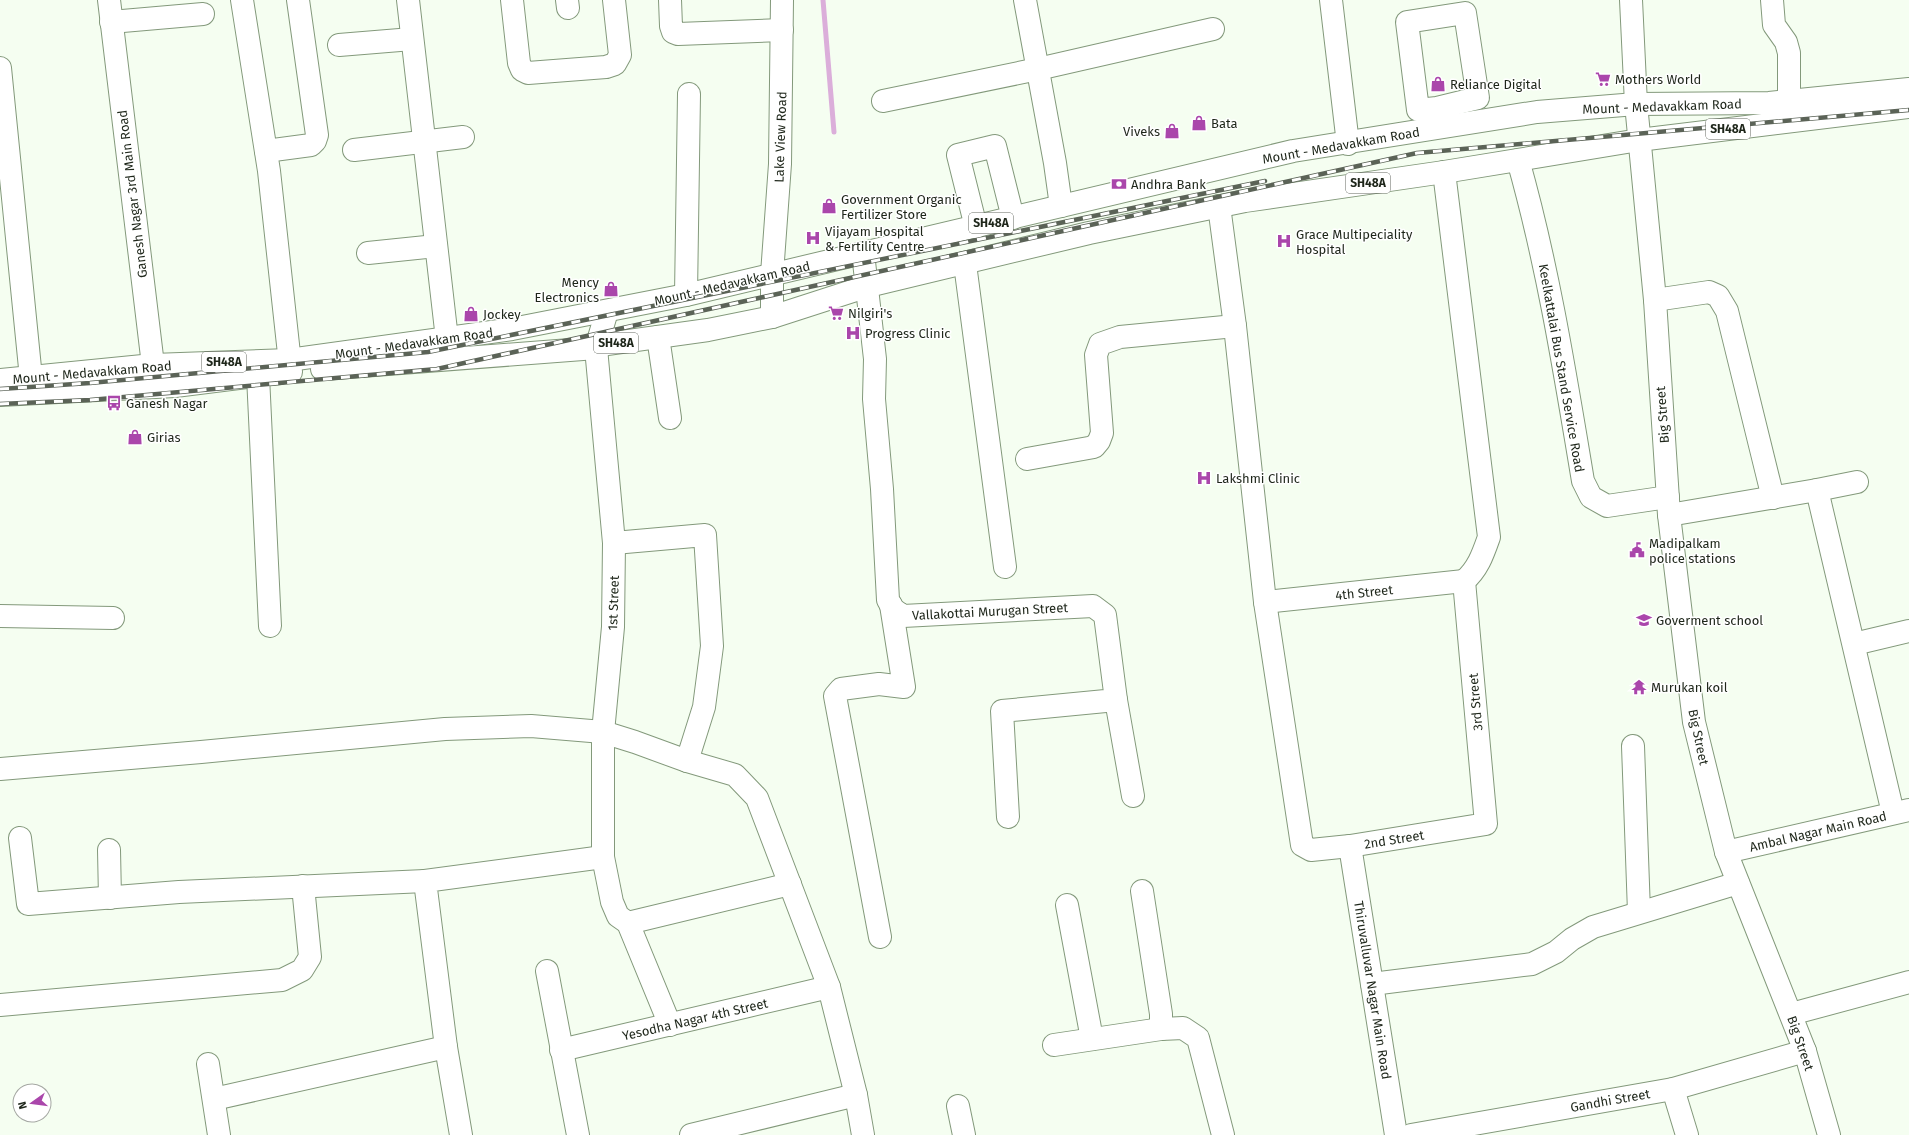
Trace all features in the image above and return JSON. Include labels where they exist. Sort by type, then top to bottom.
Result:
[{"type":"street","name":"Ganesh Nagar 3rd Main Road","points":[[109,0],[153,365]]},
{"type":"street","points":[[242,0],[266,151],[290,366]]},
{"type":"street","points":[[266,151],[311,145],[315,141],[317,135],[298,0]]},
{"type":"street","points":[[408,0],[447,339]]},
{"type":"street","points":[[512,0],[519,63],[522,70],[528,73],[606,67],[615,64],[620,55],[614,0]]},
{"type":"street","points":[[670,0],[671,26],[673,32],[678,34],[782,30]]},
{"type":"street","name":"Lake View Road","points":[[772,317],[772,274],[780,164],[782,0]]},
{"type":"street","points":[[1025,0],[1061,206]]},
{"type":"street","points":[[1331,0],[1348,144]]},
{"type":"street","name":"Big Street","points":[[1631,0],[1636,104],[1655,300],[1668,506],[1694,722],[1726,852],[1805,1051],[1829,1135]]},
{"type":"street","points":[[1772,0],[1774,25],[1786,42],[1789,53],[1789,101]]},
{"type":"street","points":[[1465,12],[1478,98],[1438,118],[1418,110],[1407,22],[1465,12]]},
{"type":"street","points":[[111,22],[203,14]]},
{"type":"street","points":[[883,101],[1038,69],[1213,29]]},
{"type":"street","points":[[339,46],[412,39]]},
{"type":"street","points":[[0,68],[5,184],[30,378]]},
{"type":"street","name":"Mount - Medavakkam Road","points":[[0,394],[32,394],[175,386],[258,376],[290,366],[512,329],[686,295],[1294,151],[1348,144],[1438,118],[1636,104],[1769,103],[1909,89]]},
{"type":"street","points":[[686,295],[689,94]]},
{"type":"street","name":"Mount - Medavakkam Road","points":[[0,380],[153,365],[290,366],[449,358],[596,348],[607,344],[658,337],[772,317],[868,286],[965,264],[1089,233],[1267,197],[1444,172],[1639,140],[1909,107]]},
{"type":"street","points":[[354,150],[463,137]]},
{"type":"street","points":[[976,227],[958,155],[965,153],[995,146],[1013,218]]},
{"type":"street","name":"Keelkattalai Bus Stand Service Road","points":[[1518,160],[1552,301],[1583,481],[1591,497],[1607,506],[1668,506],[1773,498],[1856,482]]},
{"type":"street","points":[[1444,172],[1489,537],[1482,557],[1474,572],[1464,581]]},
{"type":"street","points":[[1219,206],[1235,326],[1265,602]]},
{"type":"street","points":[[368,253],[436,246]]},
{"type":"street","points":[[863,253],[876,359],[874,399],[882,489],[888,600],[891,605],[904,687],[879,684],[841,689],[835,696],[880,937]]},
{"type":"street","points":[[965,264],[1005,567]]},
{"type":"street","points":[[1655,300],[1709,292],[1718,296],[1727,311],[1773,498]]},
{"type":"street","points":[[596,348],[607,310]]},
{"type":"street","points":[[1027,459],[1094,447],[1099,441],[1102,433],[1096,355],[1100,344],[1120,337],[1235,326]]},
{"type":"street","points":[[658,337],[670,418]]},
{"type":"street","name":"1st Street","points":[[596,348],[614,543],[613,627],[603,732],[603,857],[612,902],[618,916],[628,923]]},
{"type":"street","points":[[258,376],[270,626]]},
{"type":"street","points":[[1817,490],[1854,644],[1901,812]]},
{"type":"street","points":[[614,543],[705,535],[712,646],[704,707],[687,761]]},
{"type":"street","name":"4th Street","points":[[1265,602],[1464,581]]},
{"type":"street","name":"3rd Street","points":[[1464,581],[1486,824]]},
{"type":"street","name":"2nd Street","points":[[1265,602],[1302,845],[1311,850],[1350,846],[1486,824]]},
{"type":"street","name":"Vallakottai Murugan Street","points":[[891,605],[903,616],[1093,606],[1105,615],[1116,700],[1132,796]]},
{"type":"street","points":[[0,616],[113,618]]},
{"type":"street","points":[[1854,644],[1909,631]]},
{"type":"street","points":[[1008,817],[1002,711],[1116,700]]},
{"type":"street","points":[[0,769],[445,729],[532,726],[603,732],[687,761],[735,775],[757,798],[829,987],[856,1095],[863,1135]]},
{"type":"street","points":[[1633,746],[1639,912]]},
{"type":"street","name":"Ambal Nagar Main Road","points":[[1726,852],[1901,812]]},
{"type":"street","points":[[20,838],[28,904],[179,892],[425,881],[603,857]]},
{"type":"street","name":"Thiruvalluvar Nagar Main Road","points":[[1350,846],[1396,1135]]},
{"type":"street","points":[[109,850],[110,898]]},
{"type":"street","points":[[425,881],[446,1047],[461,1135]]},
{"type":"street","points":[[1372,984],[1532,964],[1556,952],[1572,939],[1593,927],[1738,883]]},
{"type":"street","points":[[670,1025],[628,923],[790,884]]},
{"type":"street","points":[[0,1005],[282,980],[302,970],[310,957],[304,886]]},
{"type":"street","points":[[1142,891],[1161,1014],[1160,1029]]},
{"type":"street","points":[[1067,905],[1092,1039]]},
{"type":"street","points":[[547,971],[578,1135]]},
{"type":"street","points":[[1791,1014],[1909,982]]},
{"type":"street","name":"Yesodha Nagar 4th Street","points":[[561,1050],[829,987]]},
{"type":"street","points":[[1054,1045],[1160,1029],[1183,1028],[1198,1038],[1222,1135]]},
{"type":"street","points":[[214,1099],[446,1047]]},
{"type":"street","name":"Gandhi Street","points":[[1412,1135],[1468,1130],[1673,1089],[1805,1051]]},
{"type":"street","points":[[208,1064],[219,1135]]},
{"type":"street","points":[[1673,1089],[1687,1135]]},
{"type":"street","points":[[691,1135],[856,1095]]},
{"type":"street","points":[[958,1106],[964,1135]]},
{"type":"waterway","points":[[823,0],[834,132]]},
{"type":"railway","points":[[0,404],[90,400],[437,369],[1417,153],[1909,110]]},
{"type":"railway","points":[[0,389],[90,383],[428,352],[1265,181]]},
{"type":"place","name":"Mothers World","points":[[1603,79]]},
{"type":"place","name":"Reliance Digital","points":[[1438,84]]},
{"type":"place","name":"Bata","points":[[1199,123]]},
{"type":"place","name":"Viveks","points":[[1172,131]]},
{"type":"place","name":"Andhra Bank","points":[[1119,184]]},
{"type":"place","name":"Government Organic Fertilizer Store","points":[[829,206]]},
{"type":"place","name":"Vijayam Hospital & Fertility Centre","points":[[813,238]]},
{"type":"place","name":"Grace Multipeciality Hospital","points":[[1284,241]]},
{"type":"place","name":"Mency Electronics","points":[[611,289]]},
{"type":"place","name":"Nilgiri's","points":[[836,313]]},
{"type":"place","name":"Jockey","points":[[471,314]]},
{"type":"place","name":"Progress Clinic","points":[[853,333]]},
{"type":"place","name":"Ganesh Nagar","points":[[114,403]]},
{"type":"place","name":"Girias","points":[[135,437]]},
{"type":"place","name":"Lakshmi Clinic","points":[[1204,478]]},
{"type":"place","name":"Madipalkam police stations","points":[[1637,550]]},
{"type":"place","name":"Goverment school","points":[[1644,620]]},
{"type":"place","name":"Murukan koil","points":[[1639,687]]}]
